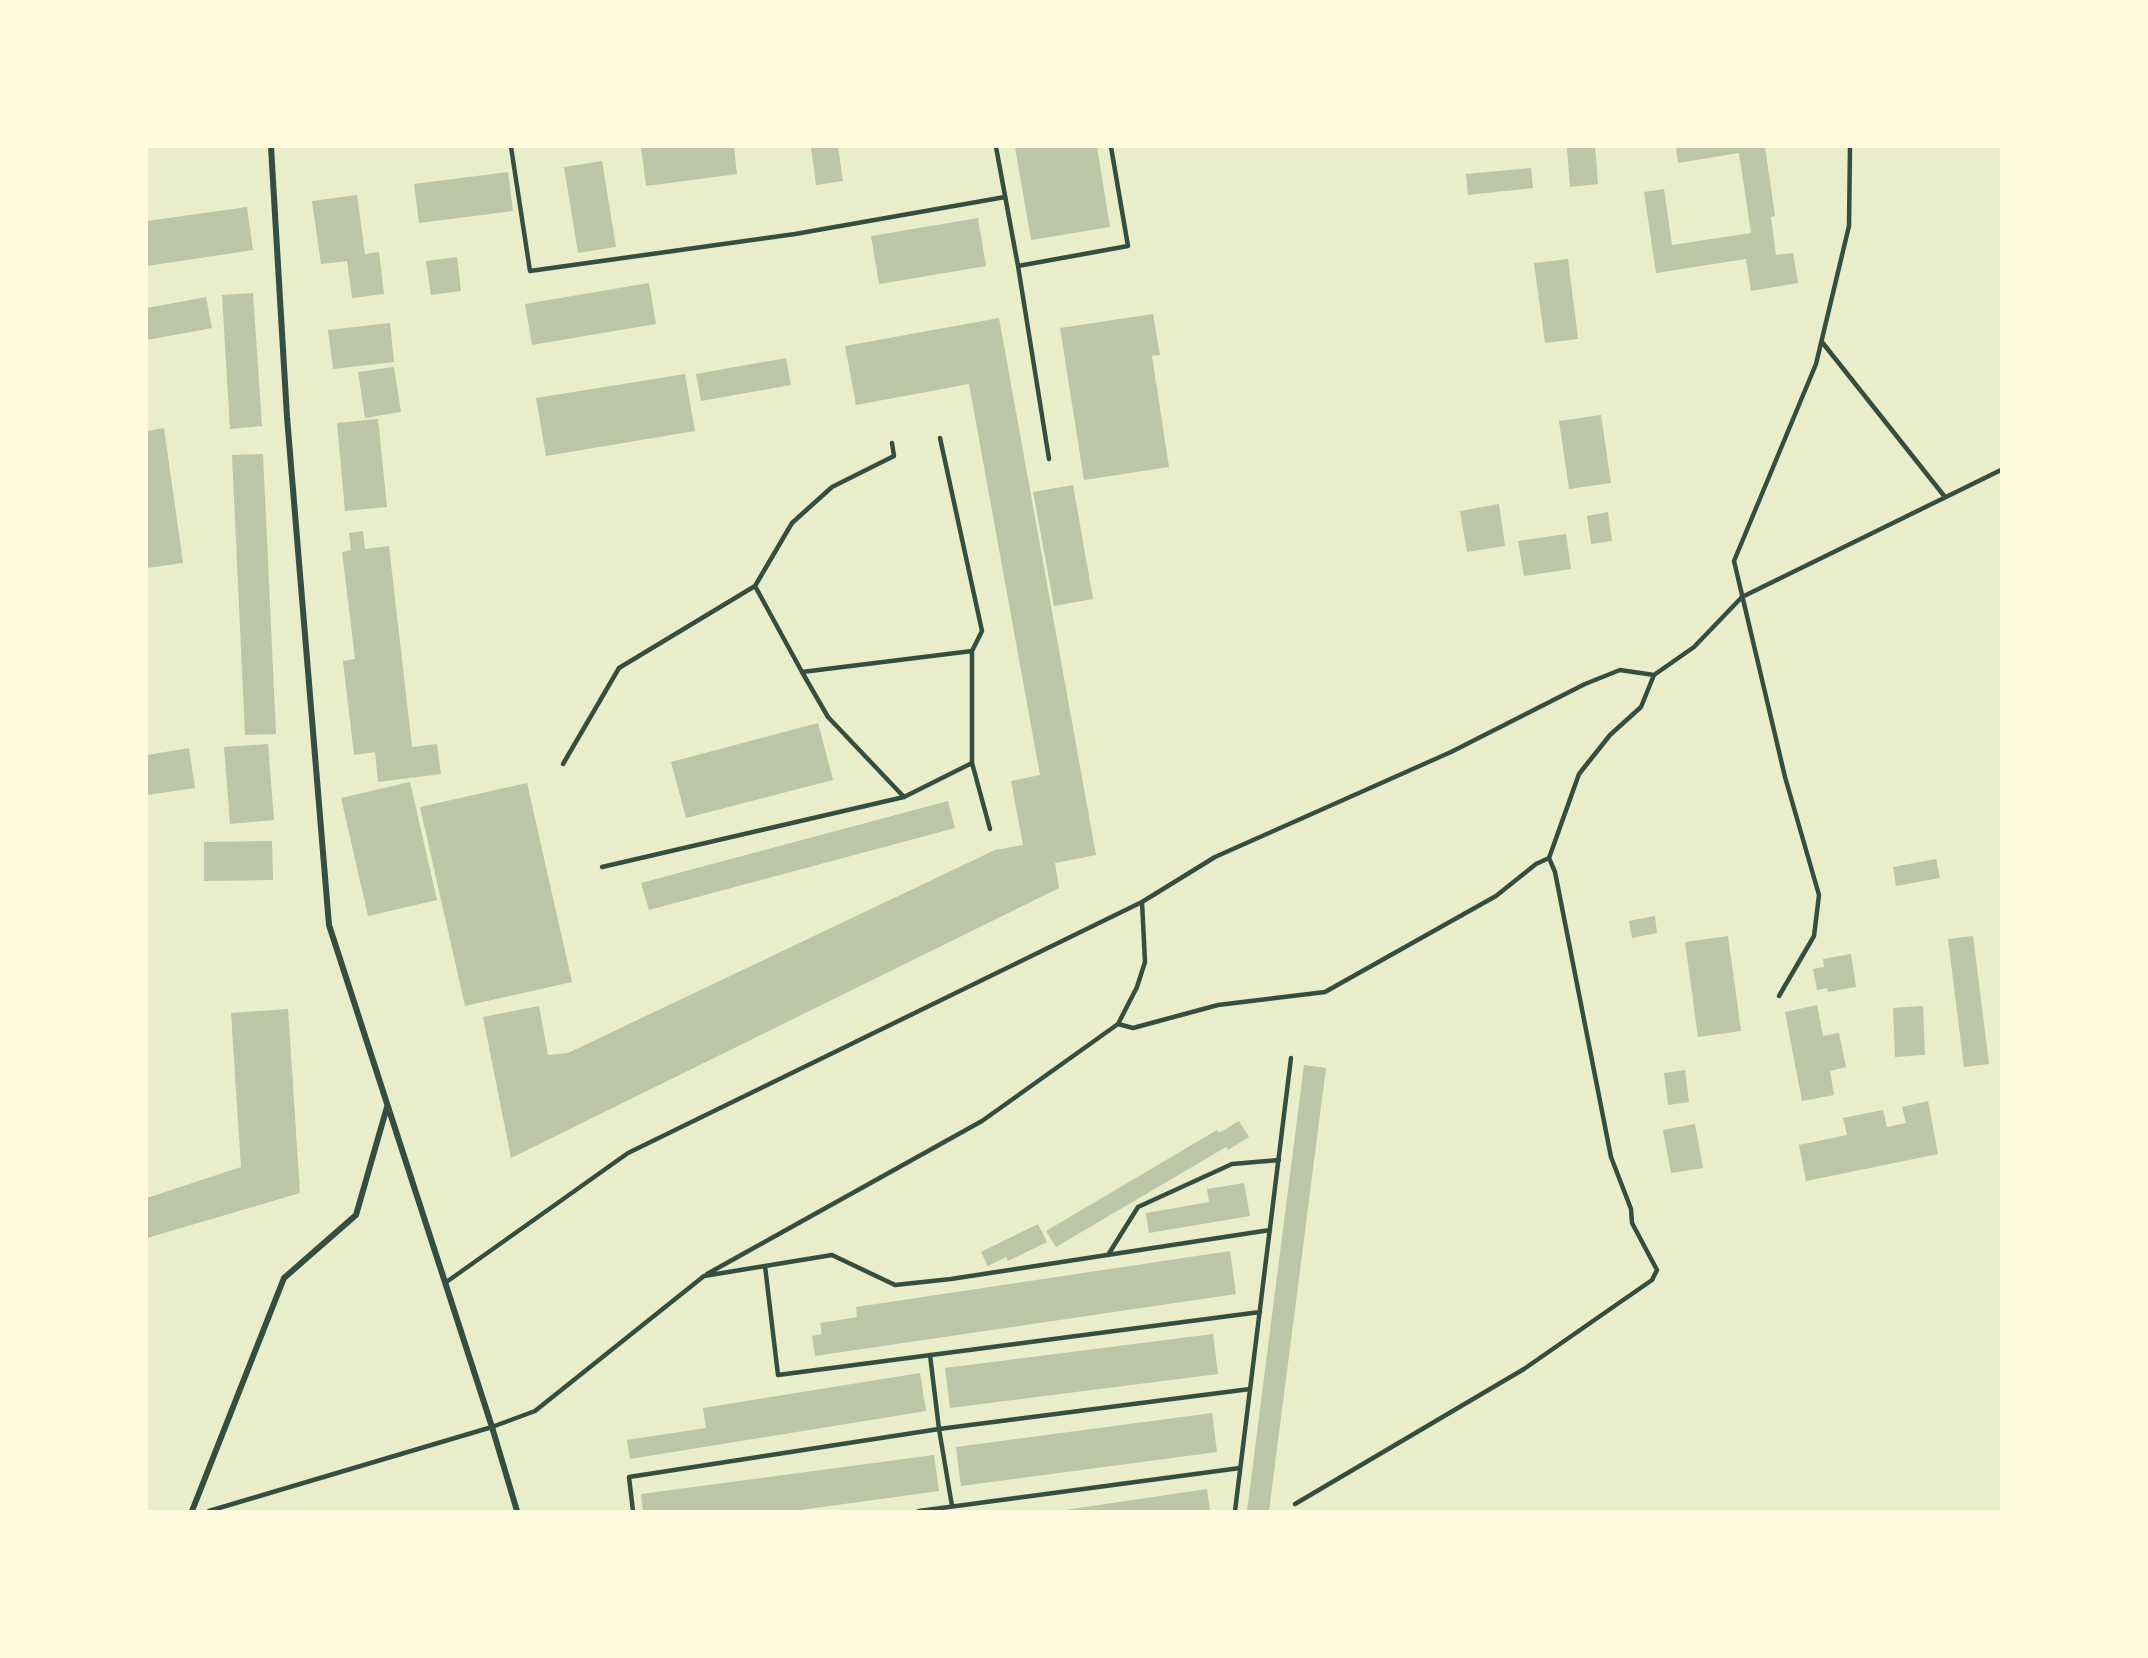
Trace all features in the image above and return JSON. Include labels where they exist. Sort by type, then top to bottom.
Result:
[{"type":"street","points":[[271,147],[287,417],[329,925],[492,1427],[517,1511]]},
{"type":"street","points":[[192,1511],[284,1278],[356,1215],[387,1105]]},
{"type":"lane","points":[[511,147],[530,272],[795,234],[1005,196]]},
{"type":"lane","points":[[996,147],[1049,459]]},
{"type":"lane","points":[[1018,266],[1128,246],[1111,147]]},
{"type":"lane","points":[[1779,996],[1814,936],[1819,895],[1785,777],[1734,561],[1816,364],[1849,226],[1850,147]]},
{"type":"lane","points":[[1822,342],[1945,497]]},
{"type":"lane","points":[[940,438],[982,631],[972,651],[972,763],[990,829]]},
{"type":"lane","points":[[563,764],[620,668],[755,586],[792,523],[832,487],[894,456],[892,443]]},
{"type":"lane","points":[[1295,1504],[1524,1369],[1652,1280],[1657,1270],[1632,1223],[1631,1209],[1611,1156],[1555,872],[1549,858],[1579,774],[1610,735],[1641,707],[1654,675],[1694,647],[1742,597],[2001,470]]},
{"type":"lane","points":[[755,586],[828,717],[904,797]]},
{"type":"lane","points":[[802,672],[972,651]]},
{"type":"lane","points":[[445,1282],[628,1153],[1142,902],[1215,857],[1451,752],[1585,684],[1620,670],[1654,675]]},
{"type":"lane","points":[[603,867],[904,797],[972,763]]},
{"type":"lane","points":[[1118,1024],[1133,1028],[1218,1005],[1325,992],[1496,896],[1536,864],[1549,858]]},
{"type":"lane","points":[[208,1511],[492,1427],[535,1411],[704,1276],[982,1121],[1118,1024],[1137,987],[1145,962],[1142,902]]},
{"type":"lane","points":[[1235,1511],[1291,1058]]},
{"type":"lane","points":[[1108,1255],[1138,1207],[1232,1164],[1279,1160]]},
{"type":"lane","points":[[704,1276],[832,1256],[895,1285],[1270,1230]]},
{"type":"lane","points":[[765,1266],[778,1375],[1260,1312]]},
{"type":"lane","points":[[930,1355],[952,1506]]},
{"type":"lane","points":[[633,1511],[629,1478],[939,1429],[1250,1389]]},
{"type":"lane","points":[[919,1511],[1240,1468]]},
{"type":"building","points":[[641,147],[734,147],[737,174],[646,186]]},
{"type":"building","points":[[811,147],[838,147],[843,181],[816,185]]},
{"type":"building","points":[[1015,147],[1097,147],[1110,227],[1031,240]]},
{"type":"building","points":[[1567,147],[1595,147],[1598,184],[1570,187]]},
{"type":"building","points":[[1676,147],[1765,147],[1775,216],[1771,217],[1776,255],[1793,253],[1798,283],[1751,291],[1746,259],[1656,273],[1644,192],[1664,189],[1672,245],[1751,233],[1739,153],[1678,163]]},
{"type":"building","points":[[602,161],[616,247],[578,253],[564,167]]},
{"type":"building","points":[[1531,168],[1533,188],[1468,195],[1466,174]]},
{"type":"building","points":[[508,172],[513,211],[419,223],[414,184]]},
{"type":"building","points":[[357,195],[365,254],[379,252],[384,294],[352,298],[347,261],[321,264],[312,201]]},
{"type":"building","points":[[247,207],[253,250],[147,266],[147,221]]},
{"type":"building","points":[[978,218],[986,266],[879,284],[871,236]]},
{"type":"building","points":[[457,257],[461,291],[431,295],[426,261]]},
{"type":"building","points":[[1568,259],[1578,339],[1545,343],[1534,263]]},
{"type":"building","points":[[649,283],[656,324],[532,345],[525,304]]},
{"type":"building","points":[[253,293],[262,426],[230,429],[222,295]]},
{"type":"building","points":[[206,297],[212,328],[147,340],[147,308]]},
{"type":"building","points":[[1153,314],[1160,355],[1152,356],[1169,467],[1084,480],[1060,328]]},
{"type":"building","points":[[999,318],[1096,855],[1055,863],[1059,888],[511,1158],[483,1017],[539,1006],[548,1055],[568,1053],[995,850],[1023,845],[1011,781],[1040,775],[969,384],[856,405],[845,346]]},
{"type":"building","points":[[390,323],[394,362],[333,369],[328,330]]},
{"type":"building","points":[[786,358],[791,385],[701,401],[696,374]]},
{"type":"building","points":[[394,367],[401,412],[365,418],[358,372]]},
{"type":"building","points":[[685,374],[695,431],[546,456],[536,398]]},
{"type":"building","points":[[1601,415],[1611,483],[1569,489],[1559,421]]},
{"type":"building","points":[[378,419],[387,507],[345,511],[337,423]]},
{"type":"building","points":[[164,428],[183,563],[147,568],[147,431]]},
{"type":"building","points":[[263,454],[276,734],[245,735],[232,455]]},
{"type":"building","points":[[1073,485],[1093,599],[1054,606],[1033,492]]},
{"type":"building","points":[[1499,504],[1505,546],[1467,552],[1460,511]]},
{"type":"building","points":[[1608,512],[1612,541],[1591,544],[1587,516]]},
{"type":"building","points":[[363,531],[365,549],[389,546],[412,747],[437,744],[441,774],[378,782],[375,752],[354,755],[343,661],[355,659],[342,552],[351,550],[349,533]]},
{"type":"building","points":[[1566,534],[1571,569],[1524,576],[1518,541]]},
{"type":"building","points":[[818,723],[833,780],[686,818],[671,762]]},
{"type":"building","points":[[268,744],[274,820],[230,824],[224,747]]},
{"type":"building","points":[[189,748],[195,788],[147,795],[147,755]]},
{"type":"building","points":[[410,782],[437,900],[368,916],[341,798]]},
{"type":"building","points":[[527,783],[572,982],[465,1006],[420,807]]},
{"type":"building","points":[[948,801],[955,828],[649,910],[641,883]]},
{"type":"building","points":[[272,841],[273,880],[204,881],[204,842]]},
{"type":"building","points":[[1936,859],[1940,878],[1896,886],[1893,867]]},
{"type":"building","points":[[1655,916],[1657,933],[1632,938],[1629,921]]},
{"type":"building","points":[[1728,936],[1741,1031],[1698,1037],[1685,942]]},
{"type":"building","points":[[1973,936],[1989,1064],[1964,1067],[1948,939]]},
{"type":"building","points":[[1851,954],[1856,987],[1828,992],[1827,988],[1817,990],[1813,969],[1824,967],[1823,959]]},
{"type":"building","points":[[1817,1005],[1823,1036],[1839,1033],[1846,1067],[1830,1071],[1834,1095],[1802,1101],[1785,1012]]},
{"type":"building","points":[[1923,1006],[1925,1055],[1895,1057],[1893,1008]]},
{"type":"building","points":[[288,1009],[300,1193],[147,1238],[147,1198],[241,1167],[231,1013]]},
{"type":"building","points":[[1304,1065],[1326,1068],[1269,1511],[1247,1511]]},
{"type":"building","points":[[1685,1070],[1689,1102],[1668,1105],[1664,1073]]},
{"type":"building","points":[[1928,1101],[1938,1154],[1806,1181],[1799,1145],[1847,1135],[1843,1118],[1883,1110],[1887,1127],[1906,1123],[1902,1107]]},
{"type":"building","points":[[1239,1121],[1249,1137],[1228,1150],[1226,1147],[1056,1247],[1046,1231],[1217,1130],[1219,1133]]},
{"type":"building","points":[[1695,1124],[1703,1168],[1671,1173],[1663,1130]]},
{"type":"building","points":[[1244,1183],[1250,1216],[1149,1233],[1146,1213],[1209,1202],[1207,1189]]},
{"type":"building","points":[[1038,1224],[1047,1242],[1008,1261],[1006,1257],[988,1266],[981,1252]]},
{"type":"building","points":[[1230,1251],[1236,1294],[815,1356],[812,1336],[822,1334],[820,1323],[857,1317],[856,1307]]},
{"type":"building","points":[[1213,1334],[1218,1374],[950,1408],[945,1368]]},
{"type":"building","points":[[920,1373],[926,1411],[630,1459],[627,1440],[706,1428],[703,1408]]},
{"type":"building","points":[[1212,1413],[1217,1452],[961,1486],[956,1447]]},
{"type":"building","points":[[934,1455],[939,1491],[793,1511],[643,1511],[641,1494]]},
{"type":"building","points":[[1207,1489],[1210,1510],[1065,1511],[1065,1510]]}]
